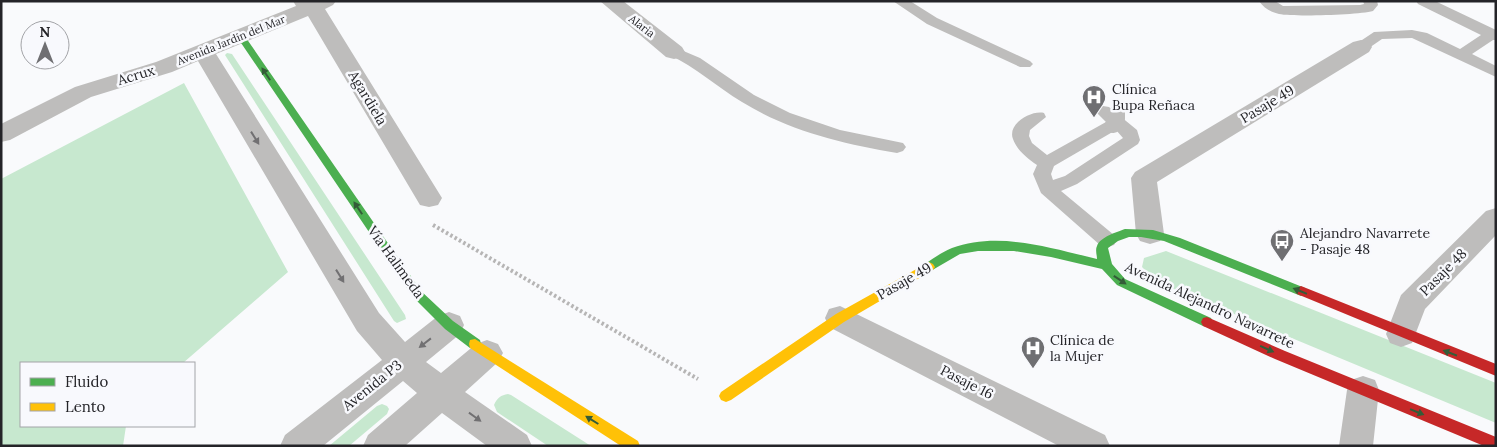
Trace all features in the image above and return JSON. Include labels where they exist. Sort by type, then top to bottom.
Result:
[{"type":"street","name":"Alaria","points":[[610,1],[674,52]]},
{"type":"street","name":"Avenida Jardín del Mar","points":[[164,67],[241,36],[314,3]]},
{"type":"street","name":"Agardiela","points":[[314,3],[429,198]]},
{"type":"street","name":"Vía Halimeda","points":[[241,36],[417,294],[448,325],[487,353],[633,446]]},
{"type":"street","name":"Pasaje 49","points":[[1150,234],[1144,178],[1361,47]]},
{"type":"street","points":[[203,51],[368,322],[402,361],[441,392],[516,446]]},
{"type":"street","name":"Acrux","points":[[1,135],[94,106],[164,67]]},
{"type":"street","name":"Pasaje 48","points":[[1401,334],[1412,303],[1496,218]]},
{"type":"street","points":[[1107,240],[1121,234],[1150,234],[1181,243],[1401,334],[1496,370]]},
{"type":"street","name":"Avenida Alejandro Navarrete","points":[[1107,240],[1102,246],[1104,265],[1110,274],[1121,282],[1189,315],[1363,390],[1496,444]]},
{"type":"street","name":"Pasaje 49","points":[[726,396],[840,318],[958,250],[980,246],[1016,246],[1104,265]]},
{"type":"street","name":"Pasaje 16","points":[[840,318],[1093,446]]},
{"type":"street","name":"Avenida P3","points":[[297,446],[448,325]]},
{"type":"street","points":[[380,446],[487,353]]},
{"type":"street","points":[[1356,446],[1363,390]]},
{"type":"lane","points":[[900,1],[932,21],[1025,64]]},
{"type":"lane","points":[[1266,1],[1273,7],[1281,10],[1360,9],[1368,8],[1371,5],[1370,1]]},
{"type":"lane","points":[[1423,1],[1494,32]]},
{"type":"lane","points":[[1449,1],[1494,32]]},
{"type":"lane","points":[[1461,55],[1494,32]]},
{"type":"lane","points":[[1361,47],[1379,35],[1412,34],[1422,36],[1496,72]]},
{"type":"lane","points":[[674,52],[697,62],[746,98],[780,115],[834,135],[897,147]]},
{"type":"lane","points":[[1047,189],[1071,180],[1132,140],[1132,134],[1111,116],[1046,163],[1042,174],[1047,189],[1107,240]]},
{"type":"lane","points":[[1038,117],[1023,127],[1020,133],[1022,142],[1030,151],[1046,163]]},
{"type":"path","points":[[429,198],[432,224],[726,396]]},
{"type":"green space","points":[[227,53],[232,54],[406,319],[397,323],[394,321],[225,55]]},
{"type":"green space","points":[[184,83],[288,272],[184,362],[20,362],[20,427],[126,427],[123,446],[1,446],[1,179]]},
{"type":"green space","points":[[1166,251],[1496,383],[1496,423],[1157,282],[1142,267],[1144,258]]},
{"type":"green space","points":[[508,394],[591,446],[548,446],[497,412],[495,403],[500,397]]},
{"type":"green space","points":[[382,404],[389,409],[387,414],[349,446],[329,446],[377,406]]},
{"type":"traffic: fast","points":[[241,37],[417,294],[449,325],[475,344]]},
{"type":"traffic: fast","points":[[1207,322],[1121,282],[1107,267],[1103,258],[1102,247],[1121,235],[1129,233],[1153,234],[1188,245],[1301,291]]},
{"type":"traffic: fast","points":[[929,267],[960,250],[996,245],[1051,252],[1105,265]]},
{"type":"traffic: slow","points":[[726,396],[840,318],[929,267]]},
{"type":"traffic: slow","points":[[475,344],[633,446]]},
{"type":"traffic: jam","points":[[1301,291],[1496,370]]},
{"type":"traffic: jam","points":[[1207,322],[1280,355],[1496,444]]},
{"type":"place","name":"Clínica Bupa Reñaca","points":[[1094,118]]},
{"type":"place","name":"Alejandro Navarrete - Pasaje 48","points":[[1282,262]]},
{"type":"place","name":"Clínica de la Mujer","points":[[1033,369]]}]
